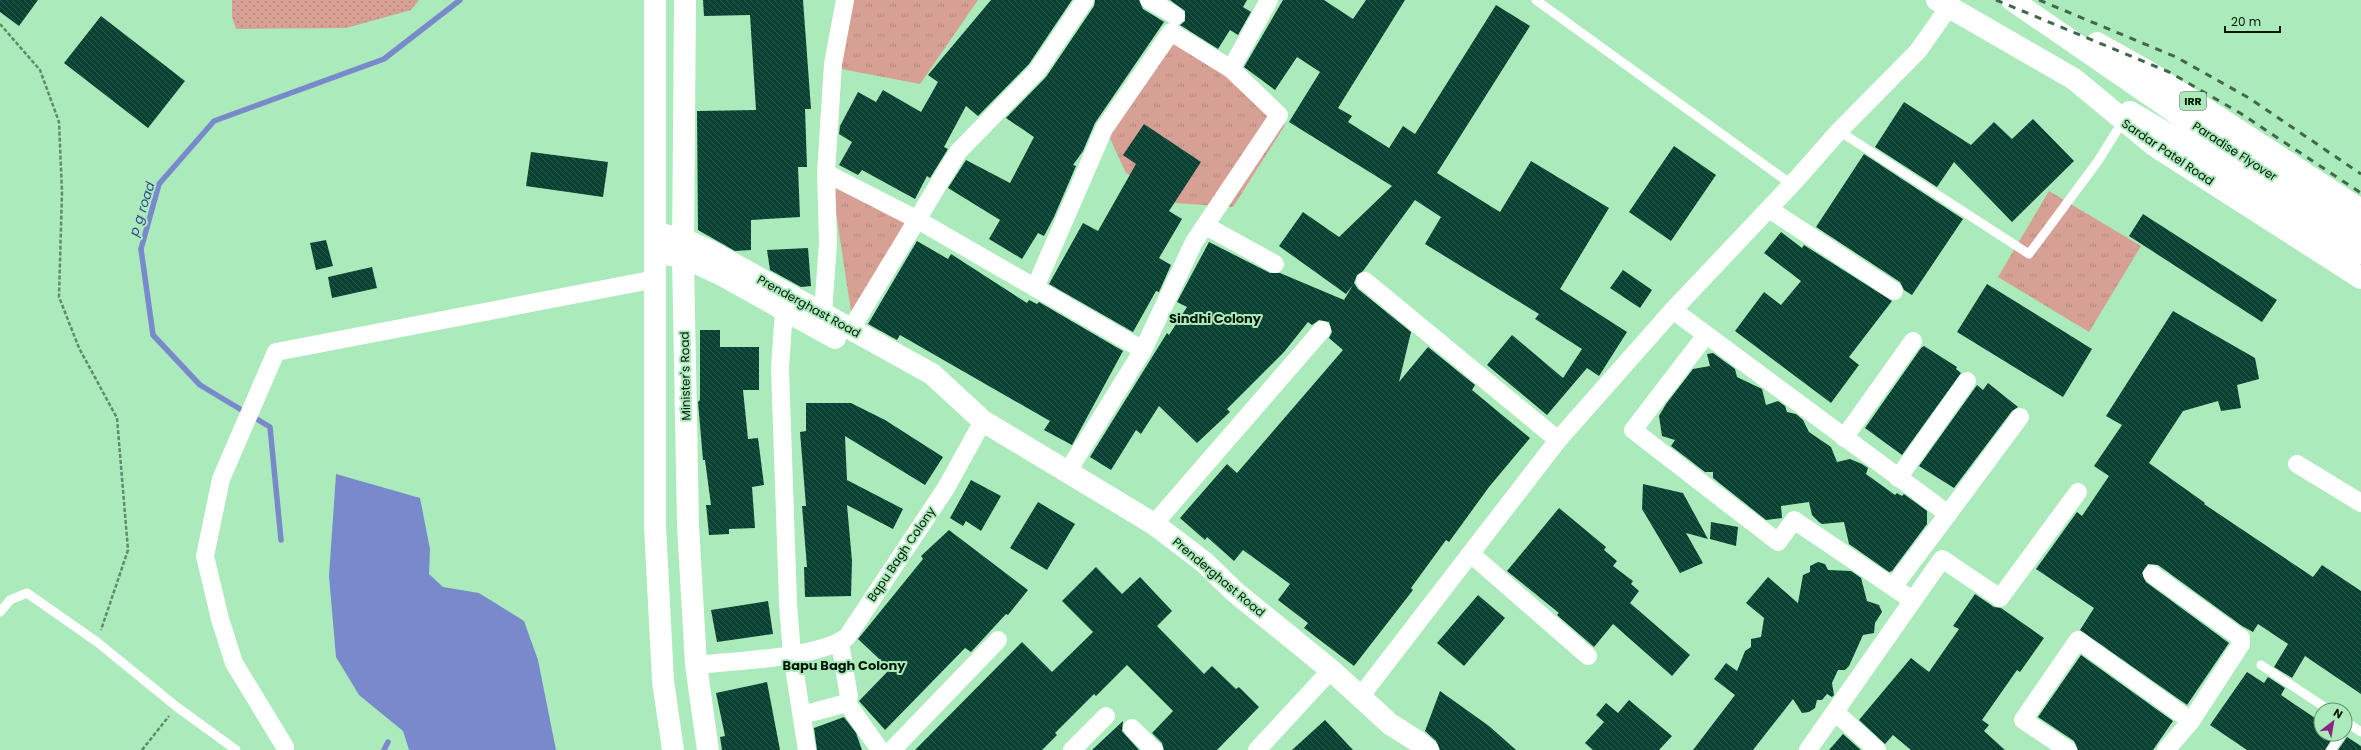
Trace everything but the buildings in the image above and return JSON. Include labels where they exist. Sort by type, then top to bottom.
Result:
[{"type":"main road","name":"Paradise Flyover","points":[[2012,0],[2222,155],[2361,253]]},
{"type":"main road","name":"IRR","points":[[2021,0],[2147,71],[2361,210]]},
{"type":"main road","name":"Sardar Patel Road","points":[[1943,4],[2074,79],[2123,122],[2155,146],[2361,278]]},
{"type":"main road","points":[[655,8],[655,526],[663,681],[673,750]]},
{"type":"main road","name":"Minister's Road","points":[[685,9],[683,248],[688,525],[696,665],[708,750]]},
{"type":"main road","name":"Paradise Flyover","points":[[2074,79],[2222,155],[2361,230]]},
{"type":"main road","name":"Prenderghast Road","points":[[655,243],[683,248],[725,259],[932,374],[954,396],[983,421],[1154,524],[1204,562],[1235,592],[1331,670],[1390,724],[1418,741],[1428,750]]},
{"type":"main road","name":"Prenderghast Road","points":[[683,248],[720,274],[927,388],[954,396]]},
{"type":"main road","points":[[1390,724],[1398,750]]},
{"type":"street","points":[[823,313],[828,243],[826,173],[833,64],[845,0]]},
{"type":"street","points":[[851,329],[916,219],[958,152],[1037,71],[1086,0]]},
{"type":"street","points":[[1149,0],[1176,16]]},
{"type":"street","points":[[1231,70],[1269,0]]},
{"type":"street","points":[[1360,697],[1558,440],[1673,310],[1769,209],[1839,131],[1918,51],[1943,4]]},
{"type":"street","points":[[1035,288],[1104,129],[1171,32],[1231,70],[1279,115],[1194,242],[1143,350],[1068,471]]},
{"type":"street","points":[[826,173],[916,219],[1143,350]]},
{"type":"street","points":[[1769,209],[1894,291]]},
{"type":"street","points":[[1206,226],[1275,264]]},
{"type":"street","points":[[284,747],[234,663],[220,619],[205,556],[221,479],[276,352],[656,278]]},
{"type":"street","points":[[1365,281],[1558,440]]},
{"type":"street","points":[[784,309],[780,368],[788,603],[792,655],[807,750]]},
{"type":"street","points":[[1673,310],[1948,514]]},
{"type":"street","points":[[1154,524],[1322,330]]},
{"type":"street","points":[[1706,335],[1633,430],[1778,542],[1794,520],[1912,600]]},
{"type":"street","points":[[1844,438],[1913,341]]},
{"type":"street","points":[[1898,478],[1967,381]]},
{"type":"street","points":[[1893,587],[2020,417]]},
{"type":"street","name":"Bqpu Bagh Colony","points":[[840,642],[847,637],[946,488],[983,421]]},
{"type":"street","points":[[2297,464],[2361,503]]},
{"type":"street","points":[[1808,750],[1912,600],[1942,560],[2000,598],[2078,492]]},
{"type":"street","points":[[1471,554],[1588,656]]},
{"type":"street","points":[[2152,574],[2241,638],[2241,644],[2191,721],[2166,750]]},
{"type":"street","points":[[892,750],[998,640]]},
{"type":"street","points":[[2068,750],[2023,720],[2078,640],[2191,721]]},
{"type":"street","points":[[696,665],[792,655],[840,642],[849,697],[847,703]]},
{"type":"street","points":[[1257,750],[1331,670]]},
{"type":"street","points":[[802,715],[847,703]]},
{"type":"street","points":[[847,703],[880,750]]},
{"type":"street","points":[[1835,712],[1877,750]]},
{"type":"street","points":[[1072,750],[1106,716]]},
{"type":"street","points":[[1132,728],[1154,750]]},
{"type":"lane","points":[[1536,0],[1784,179],[1794,182]]},
{"type":"lane","points":[[1839,131],[2029,254],[2098,161],[2123,122]]},
{"type":"lane","points":[[0,612],[10,600],[27,593],[97,642],[177,707],[236,750]]},
{"type":"lane","points":[[2261,665],[2317,702]]},
{"type":"path","points":[[0,24],[40,70],[58,122],[62,192],[59,298],[79,348],[117,418],[128,550],[97,642]]},
{"type":"path","points":[[142,750],[177,707]]},
{"type":"green space","points":[[232,0],[419,0],[411,10],[346,28],[236,29],[232,17]]},
{"type":"green space","points":[[850,0],[978,0],[920,84],[836,68]]},
{"type":"green space","points":[[1171,38],[1229,75],[1285,125],[1233,207],[1175,203],[1126,173],[1107,132]]},
{"type":"green space","points":[[830,174],[911,218],[853,324]]},
{"type":"green space","points":[[2049,191],[2141,246],[2089,332],[1998,277]]},
{"type":"water","points":[[336,474],[420,498],[430,549],[429,574],[443,587],[479,593],[524,621],[538,660],[556,750],[409,750],[403,731],[359,695],[336,657],[329,576]]},
{"type":"waterway","name":"p g road","points":[[281,540],[270,427],[200,385],[153,335],[141,249],[159,184],[214,121],[384,59],[460,0]]},
{"type":"waterway","points":[[384,750],[388,742]]},
{"type":"railway","points":[[1996,0],[2169,72],[2240,113],[2361,193]]},
{"type":"railway","points":[[2039,0],[2176,57],[2249,98],[2361,174]]},
{"type":"district","name":"Sindhi Colony","points":[[1215,318]]},
{"type":"district","name":"Bapu Bagh Colony","points":[[844,665]]}]
